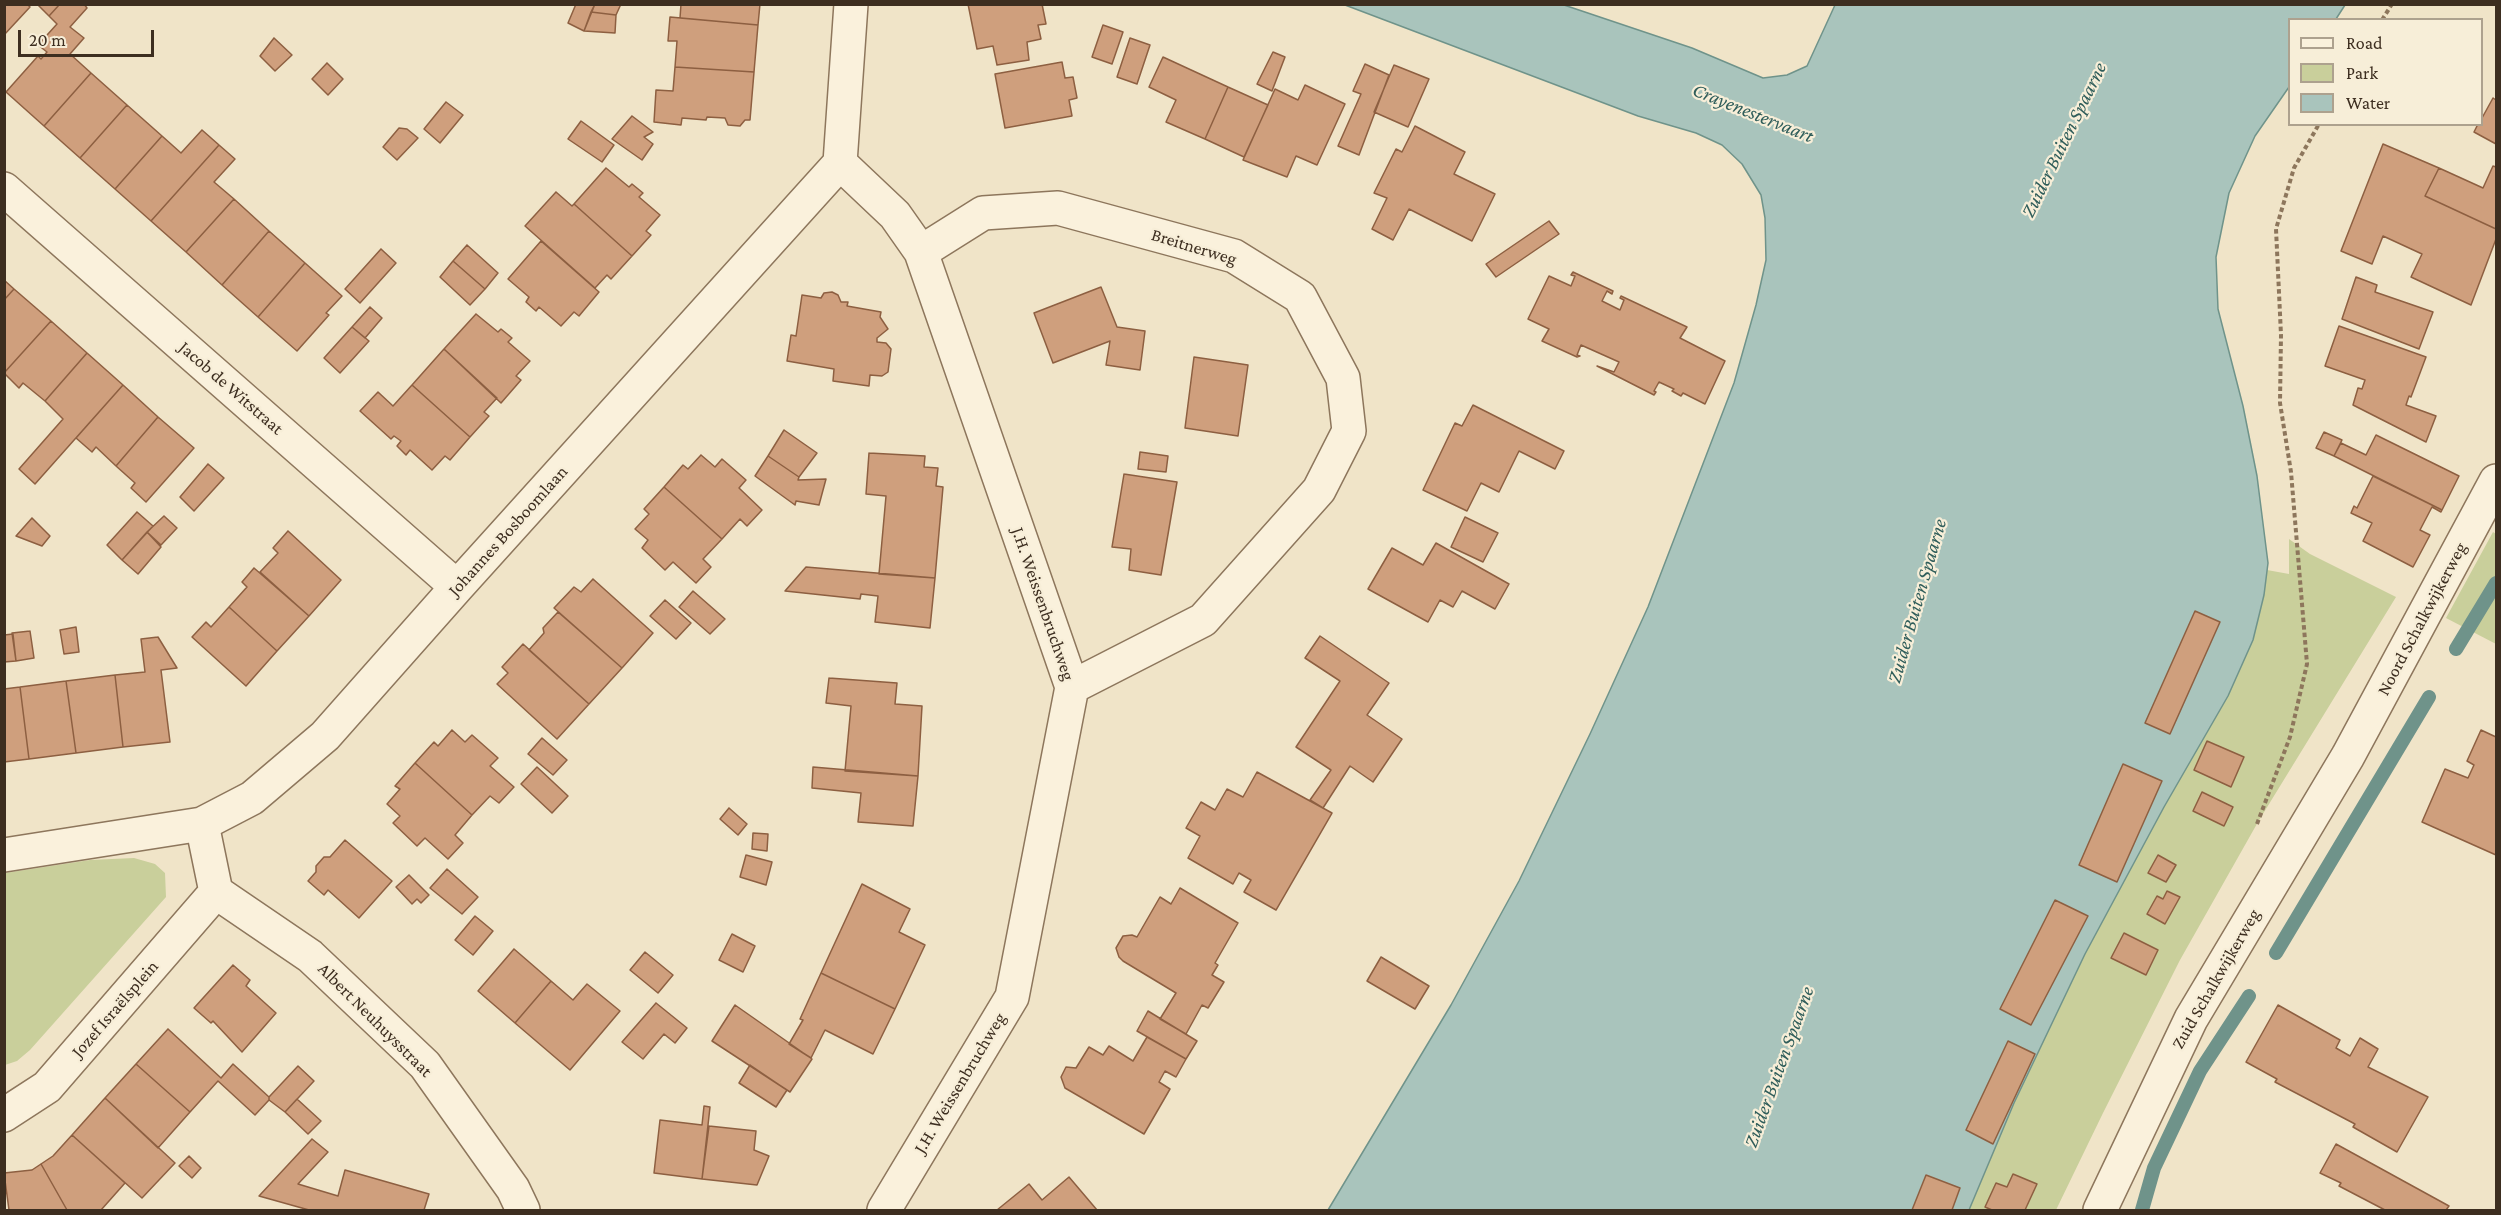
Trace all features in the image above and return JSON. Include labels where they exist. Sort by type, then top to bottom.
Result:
[{"type":"street","points":[[840,163],[851,4]]},
{"type":"street","name":"J.H. Weissenbruchweg","points":[[840,163],[896,215],[921,252],[1072,687],[1012,997],[884,1210]]},
{"type":"street","name":"Johannes Bosboomlaan","points":[[202,824],[252,798],[325,736],[840,163]]},
{"type":"street","name":"Jacob de Witstraat","points":[[4,189],[457,587]]},
{"type":"street","name":"Breitnerweg","points":[[921,252],[983,213],[1058,208],[1234,256],[1300,297],[1343,378],[1349,431],[1319,490],[1203,620],[1072,687]]},
{"type":"street","name":"Noord Schalkwijkerweg","points":[[2348,756],[2496,481]]},
{"type":"street","name":"Zuid Schalkwijkerweg","points":[[2100,1210],[2191,1019],[2348,756]]},
{"type":"street","points":[[4,855],[202,824],[216,892]]},
{"type":"street","name":"Jozef Israëlsplein","points":[[4,1115],[47,1087],[216,892]]},
{"type":"street","name":"Albert Neuhuysstraat","points":[[216,892],[310,956],[425,1065],[513,1190],[523,1210]]},
{"type":"path","points":[[2383,18],[2392,4]]},
{"type":"path","points":[[2253,832],[2290,737],[2307,664],[2291,472],[2280,403],[2281,335],[2276,229],[2294,168],[2318,126]]},
{"type":"green space","points":[[2493,532],[2496,534],[2496,644],[2446,618]]},
{"type":"green space","points":[[2289,539],[2310,554],[2396,597],[2258,822],[2180,960],[2056,1210],[1969,1210],[2014,1103],[2085,954],[2164,807],[2228,696],[2253,640],[2264,595],[2267,570],[2289,574]]},
{"type":"green space","points":[[134,858],[155,864],[165,873],[166,897],[30,1050],[17,1061],[5,1065],[5,873],[90,860]]},
{"type":"water","points":[[1345,5],[1564,5],[1692,48],[1763,78],[1787,75],[1807,66],[1835,5],[2345,5],[2337,18],[2288,18],[2288,88],[2255,136],[2229,193],[2216,257],[2218,309],[2243,406],[2257,476],[2268,563],[2264,595],[2253,640],[2228,696],[2164,807],[2085,954],[2014,1103],[1969,1210],[1328,1210],[1451,1005],[1519,881],[1648,607],[1734,383],[1766,260],[1765,218],[1761,195],[1742,164],[1722,145],[1696,133],[1638,116]]},
{"type":"building","points":[[4,4],[27,4],[30,7],[4,35]]},
{"type":"building","points":[[37,4],[60,4],[49,16]]},
{"type":"building","points":[[60,4],[84,4],[87,8],[70,27],[84,38],[70,54],[91,73],[44,126],[6,92],[38,56],[41,59],[47,52],[38,45],[57,24],[49,16]]},
{"type":"building","points":[[576,4],[595,4],[584,31],[568,23]]},
{"type":"building","points":[[595,4],[621,4],[616,15],[591,12]]},
{"type":"building","points":[[681,4],[760,4],[758,25],[680,18]]},
{"type":"building","points":[[968,4],[1042,4],[1046,24],[1038,25],[1041,39],[1027,42],[1029,60],[997,65],[993,46],[977,49]]},
{"type":"building","points":[[591,12],[616,15],[615,33],[584,31]]},
{"type":"building","points":[[670,17],[758,25],[754,72],[675,67],[677,41],[668,41]]},
{"type":"building","points":[[1103,25],[1123,32],[1112,64],[1092,57]]},
{"type":"building","points":[[274,38],[292,55],[275,71],[260,56]]},
{"type":"building","points":[[1130,38],[1150,45],[1137,84],[1117,77]]},
{"type":"building","points":[[1273,52],[1285,57],[1272,91],[1257,84]]},
{"type":"building","points":[[1163,57],[1228,87],[1205,139],[1166,122],[1176,100],[1149,87]]},
{"type":"building","points":[[1062,62],[1065,78],[1073,77],[1077,98],[1069,100],[1072,116],[1005,128],[995,74]]},
{"type":"building","points":[[327,63],[343,79],[328,95],[312,79]]},
{"type":"building","points":[[1365,64],[1389,75],[1359,155],[1338,146],[1361,94],[1353,91]]},
{"type":"building","points":[[1394,65],[1429,79],[1408,127],[1374,112]]},
{"type":"building","points":[[675,67],[754,72],[750,120],[745,120],[740,126],[728,125],[725,118],[707,117],[706,120],[682,118],[681,125],[654,122],[656,90],[673,91]]},
{"type":"building","points":[[91,73],[127,105],[80,158],[44,126]]},
{"type":"building","points":[[1305,85],[1345,104],[1317,165],[1296,156],[1287,177],[1243,160],[1275,89],[1298,100]]},
{"type":"building","points":[[1228,87],[1268,105],[1244,157],[1205,139]]},
{"type":"building","points":[[2493,98],[2496,100],[2496,144],[2474,132],[2477,126],[2483,126],[2483,116]]},
{"type":"building","points":[[446,102],[463,115],[440,143],[424,129]]},
{"type":"building","points":[[127,105],[162,136],[115,189],[80,158]]},
{"type":"building","points":[[632,116],[653,132],[644,137],[653,144],[642,160],[612,139]]},
{"type":"building","points":[[581,121],[614,145],[602,162],[568,139]]},
{"type":"building","points":[[1415,126],[1465,152],[1454,174],[1495,194],[1472,241],[1409,209],[1393,240],[1372,229],[1387,198],[1374,193],[1396,149],[1402,152]]},
{"type":"building","points":[[399,128],[407,129],[418,138],[397,160],[383,147]]},
{"type":"building","points":[[202,130],[219,145],[151,221],[115,189],[162,136],[181,153]]},
{"type":"building","points":[[2383,144],[2439,168],[2425,196],[2496,229],[2496,239],[2471,305],[2411,277],[2422,254],[2383,236],[2372,264],[2341,251]]},
{"type":"building","points":[[219,145],[235,159],[214,182],[234,199],[186,252],[151,221]]},
{"type":"building","points":[[2493,166],[2496,167],[2496,229],[2425,196],[2439,168],[2483,188]]},
{"type":"building","points":[[606,168],[629,187],[632,184],[643,193],[639,197],[660,215],[646,231],[651,235],[632,256],[574,204]]},
{"type":"building","points":[[556,192],[572,206],[574,204],[632,256],[611,279],[607,275],[595,288],[525,226]]},
{"type":"building","points":[[234,199],[269,231],[222,285],[186,252]]},
{"type":"building","points":[[1549,221],[1559,234],[1496,277],[1486,264]]},
{"type":"building","points":[[269,231],[305,263],[258,317],[222,285]]},
{"type":"building","points":[[541,241],[599,292],[579,316],[574,312],[561,326],[539,307],[536,311],[526,302],[529,297],[508,279]]},
{"type":"building","points":[[467,245],[498,273],[485,289],[453,261]]},
{"type":"building","points":[[381,249],[396,263],[360,303],[345,289]]},
{"type":"building","points":[[453,261],[485,289],[470,305],[440,277]]},
{"type":"building","points":[[305,263],[342,296],[326,313],[329,315],[297,351],[258,317]]},
{"type":"building","points":[[1573,272],[1613,291],[1612,294],[1607,291],[1602,301],[1620,310],[1624,300],[1620,298],[1621,296],[1687,327],[1680,338],[1725,361],[1705,404],[1683,393],[1681,396],[1672,391],[1674,389],[1659,382],[1654,395],[1597,366],[1614,372],[1619,362],[1581,345],[1577,355],[1580,356],[1577,357],[1542,341],[1549,329],[1528,319],[1549,276],[1571,286],[1575,276],[1571,275]]},
{"type":"building","points":[[2356,277],[2377,285],[2375,292],[2433,312],[2419,349],[2342,319]]},
{"type":"building","points":[[4,280],[14,289],[4,300]]},
{"type":"building","points":[[1101,287],[1117,327],[1145,331],[1140,370],[1106,365],[1110,341],[1053,363],[1034,313]]},
{"type":"building","points":[[14,289],[51,321],[4,373],[4,300]]},
{"type":"building","points":[[832,292],[838,295],[841,302],[848,302],[847,306],[881,312],[880,317],[888,329],[877,338],[877,342],[886,343],[891,349],[888,372],[882,376],[870,375],[869,386],[833,381],[834,369],[787,361],[791,335],[796,336],[802,295],[821,298],[824,293]]},
{"type":"building","points":[[370,307],[382,318],[365,338],[352,327]]},
{"type":"building","points":[[476,314],[498,332],[501,329],[512,338],[508,342],[530,361],[516,376],[521,380],[501,403],[444,349]]},
{"type":"building","points":[[51,321],[87,353],[45,401],[23,383],[19,388],[4,373]]},
{"type":"building","points":[[2339,326],[2426,357],[2406,405],[2436,416],[2426,442],[2353,405],[2358,388],[2362,389],[2365,380],[2325,366]]},
{"type":"building","points":[[352,327],[369,341],[340,373],[324,358]]},
{"type":"building","points":[[444,349],[497,398],[484,412],[489,416],[470,437],[412,385]]},
{"type":"building","points":[[87,353],[123,385],[35,484],[19,469],[63,419],[45,401]]},
{"type":"building","points":[[1194,357],[1248,365],[1238,436],[1185,428]]},
{"type":"building","points":[[123,385],[158,417],[116,466],[96,447],[92,452],[76,438]]},
{"type":"building","points":[[412,385],[470,437],[450,460],[445,456],[432,470],[410,450],[406,455],[397,446],[401,441],[394,436],[391,439],[360,411],[378,392],[393,406]]},
{"type":"building","points":[[1473,405],[1564,451],[1555,469],[1519,451],[1499,492],[1481,483],[1467,511],[1423,490],[1455,423],[1462,426]]},
{"type":"building","points":[[158,417],[194,448],[146,502],[131,488],[135,483],[116,466]]},
{"type":"building","points":[[784,430],[817,453],[799,477],[768,456]]},
{"type":"building","points":[[2324,432],[2342,440],[2334,456],[2316,448]]},
{"type":"building","points":[[2376,435],[2459,476],[2442,510],[2334,456],[2341,443],[2366,455]]},
{"type":"building","points":[[1140,452],[1168,456],[1166,472],[1138,469]]},
{"type":"building","points":[[869,453],[925,456],[924,467],[938,468],[936,486],[943,487],[935,578],[879,574],[886,496],[866,494]]},
{"type":"building","points":[[701,455],[715,467],[722,459],[746,480],[739,488],[762,510],[747,526],[740,519],[722,539],[664,487],[683,465],[688,469]]},
{"type":"building","points":[[768,456],[799,477],[798,480],[826,479],[819,505],[796,501],[795,505],[755,476]]},
{"type":"building","points":[[208,464],[224,478],[194,511],[180,497]]},
{"type":"building","points":[[1124,474],[1177,482],[1161,575],[1129,570],[1131,549],[1112,547]]},
{"type":"building","points":[[2373,476],[2442,510],[2441,512],[2432,507],[2420,530],[2430,535],[2413,567],[2363,541],[2372,523],[2351,513],[2354,506],[2357,508]]},
{"type":"building","points":[[664,487],[722,539],[703,559],[711,567],[696,583],[673,562],[665,570],[642,548],[648,540],[635,529],[649,514],[644,509]]},
{"type":"building","points":[[137,512],[153,526],[122,560],[107,545]]},
{"type":"building","points":[[164,516],[177,528],[161,545],[147,532]]},
{"type":"building","points":[[1465,517],[1498,533],[1483,562],[1451,547]]},
{"type":"building","points":[[32,518],[50,536],[42,546],[16,536]]},
{"type":"building","points":[[288,531],[341,580],[309,616],[260,572],[278,553],[273,548]]},
{"type":"building","points":[[147,532],[161,547],[138,574],[122,560]]},
{"type":"building","points":[[1436,543],[1509,584],[1495,609],[1462,591],[1453,607],[1440,600],[1428,622],[1368,589],[1392,548],[1423,565]]},
{"type":"building","points":[[806,567],[935,578],[930,628],[875,622],[878,596],[861,594],[860,599],[785,591]]},
{"type":"building","points":[[254,568],[309,616],[277,651],[229,607],[247,587],[242,582]]},
{"type":"building","points":[[593,579],[653,633],[622,668],[554,608],[574,587],[581,592]]},
{"type":"building","points":[[693,591],[725,619],[710,634],[679,607]]},
{"type":"building","points":[[665,600],[691,623],[676,639],[650,616]]},
{"type":"building","points":[[229,607],[277,651],[246,686],[192,637],[206,622],[211,627]]},
{"type":"building","points":[[2195,611],[2220,622],[2170,734],[2145,723]]},
{"type":"building","points":[[558,612],[622,668],[589,704],[529,650],[544,633],[543,628]]},
{"type":"building","points":[[76,627],[79,652],[64,654],[60,630]]},
{"type":"building","points":[[30,631],[34,658],[16,661],[12,633]]},
{"type":"building","points":[[13,634],[16,661],[4,662],[4,635]]},
{"type":"building","points":[[1320,636],[1389,683],[1367,715],[1402,739],[1373,782],[1350,766],[1323,808],[1310,800],[1331,770],[1296,747],[1340,681],[1305,658]]},
{"type":"building","points":[[158,637],[177,668],[161,670],[170,742],[123,747],[115,675],[145,672],[141,639]]},
{"type":"building","points":[[523,644],[589,704],[557,739],[497,684],[508,673],[502,667]]},
{"type":"building","points":[[115,675],[123,747],[76,753],[66,681]]},
{"type":"building","points":[[829,678],[897,683],[895,704],[922,706],[918,776],[845,771],[851,706],[826,703]]},
{"type":"building","points":[[66,681],[76,753],[29,759],[20,687]]},
{"type":"building","points":[[20,687],[29,759],[4,762],[4,689]]},
{"type":"building","points":[[452,730],[465,742],[472,735],[498,758],[490,766],[514,787],[499,803],[490,796],[472,815],[415,763],[434,742],[438,746]]},
{"type":"building","points":[[2481,730],[2496,737],[2496,855],[2422,822],[2445,769],[2468,778],[2474,765],[2467,761]]},
{"type":"building","points":[[542,738],[567,760],[553,775],[528,754]]},
{"type":"building","points":[[2207,741],[2244,757],[2231,787],[2194,770]]},
{"type":"building","points":[[415,763],[472,815],[455,835],[463,843],[448,859],[425,838],[417,846],[393,823],[400,816],[387,804],[400,789],[395,786]]},
{"type":"building","points":[[2123,764],[2162,781],[2117,882],[2079,865]]},
{"type":"building","points":[[537,767],[568,796],[552,813],[521,784]]},
{"type":"building","points":[[813,767],[918,776],[913,826],[858,822],[861,793],[812,788]]},
{"type":"building","points":[[1257,772],[1332,813],[1276,910],[1244,892],[1251,880],[1239,873],[1233,884],[1188,858],[1200,836],[1186,828],[1201,802],[1215,810],[1227,789],[1243,797]]},
{"type":"building","points":[[2202,792],[2233,807],[2224,826],[2193,811]]},
{"type":"building","points":[[729,808],[747,824],[738,835],[720,819]]},
{"type":"building","points":[[753,833],[768,834],[767,851],[752,849]]},
{"type":"building","points":[[345,840],[392,881],[359,918],[328,890],[324,895],[308,881],[324,857],[330,857]]},
{"type":"building","points":[[746,855],[772,862],[766,885],[740,877]]},
{"type":"building","points":[[2158,855],[2176,865],[2166,882],[2148,873]]},
{"type":"building","points":[[447,869],[478,897],[462,914],[430,888]]},
{"type":"building","points":[[409,875],[429,895],[421,903],[417,899],[412,904],[396,887]]},
{"type":"building","points":[[862,884],[910,909],[899,932],[925,945],[895,1009],[821,973]]},
{"type":"building","points":[[1180,888],[1238,923],[1215,963],[1218,965],[1212,975],[1224,982],[1208,1008],[1202,1005],[1186,1034],[1160,1019],[1176,993],[1123,961],[1116,948],[1123,936],[1137,937],[1160,897],[1171,904]]},
{"type":"building","points":[[2167,891],[2180,897],[2165,924],[2147,914],[2157,896],[2163,899]]},
{"type":"building","points":[[2055,900],[2088,916],[2031,1025],[2000,1009]]},
{"type":"building","points":[[475,916],[493,931],[473,955],[455,940]]},
{"type":"building","points":[[2124,933],[2158,950],[2146,975],[2111,958]]},
{"type":"building","points":[[732,934],[755,946],[743,972],[719,960]]},
{"type":"building","points":[[514,949],[551,981],[515,1023],[478,991]]},
{"type":"building","points":[[645,952],[673,975],[658,993],[630,970]]},
{"type":"building","points":[[1381,957],[1429,986],[1415,1009],[1367,981]]},
{"type":"building","points":[[233,965],[250,980],[246,986],[276,1013],[242,1052],[213,1021],[211,1023],[194,1008]]},
{"type":"building","points":[[821,973],[895,1009],[873,1054],[825,1030],[811,1058],[789,1044],[803,1020],[800,1019]]},
{"type":"building","points":[[551,981],[573,1000],[587,984],[620,1011],[570,1070],[515,1023]]},
{"type":"building","points":[[656,1003],[687,1028],[675,1043],[664,1034],[643,1059],[622,1042]]},
{"type":"building","points":[[735,1005],[812,1059],[790,1092],[712,1041]]},
{"type":"building","points":[[2278,1005],[2340,1040],[2336,1048],[2350,1056],[2360,1038],[2378,1049],[2368,1067],[2428,1097],[2397,1152],[2353,1127],[2355,1124],[2275,1082],[2277,1079],[2246,1062]]},
{"type":"building","points":[[1148,1011],[1197,1041],[1186,1059],[1137,1031]]},
{"type":"building","points":[[168,1029],[221,1078],[233,1064],[269,1097],[269,1100],[255,1115],[218,1081],[190,1112],[136,1064]]},
{"type":"building","points":[[1147,1037],[1186,1059],[1176,1077],[1165,1071],[1159,1082],[1170,1089],[1144,1134],[1065,1088],[1061,1077],[1066,1067],[1076,1068],[1089,1047],[1103,1055],[1109,1046],[1133,1061]]},
{"type":"building","points":[[2008,1041],[2035,1054],[1993,1144],[1966,1130]]},
{"type":"building","points":[[136,1064],[190,1112],[158,1148],[105,1098]]},
{"type":"building","points":[[750,1065],[787,1090],[776,1107],[739,1083]]},
{"type":"building","points":[[298,1066],[314,1081],[285,1112],[269,1100],[269,1097]]},
{"type":"building","points":[[105,1098],[175,1163],[142,1198],[72,1135]]},
{"type":"building","points":[[297,1099],[321,1121],[308,1134],[285,1112]]},
{"type":"building","points":[[704,1106],[710,1107],[702,1179],[654,1173],[660,1120],[702,1125]]},
{"type":"building","points":[[709,1126],[756,1131],[754,1150],[769,1156],[757,1185],[702,1179]]},
{"type":"building","points":[[72,1135],[125,1183],[101,1210],[67,1210],[41,1164],[53,1156]]},
{"type":"building","points":[[312,1139],[328,1152],[298,1184],[338,1196],[345,1170],[429,1194],[424,1210],[309,1210],[259,1196]]},
{"type":"building","points":[[2336,1144],[2449,1206],[2446,1210],[2385,1210],[2339,1186],[2341,1183],[2320,1173]]},
{"type":"building","points":[[189,1156],[201,1168],[192,1178],[179,1166]]},
{"type":"building","points":[[41,1164],[67,1210],[9,1210],[4,1173],[32,1170]]},
{"type":"building","points":[[2013,1174],[2037,1184],[2025,1210],[1992,1210],[1985,1207],[1996,1183],[2007,1187]]},
{"type":"building","points":[[1926,1175],[1960,1188],[1952,1210],[1912,1210]]},
{"type":"building","points":[[1069,1177],[1097,1210],[997,1210],[1029,1184],[1042,1200]]},
{"type":"waterway","points":[[2456,649],[2496,583]]},
{"type":"waterway","points":[[2276,953],[2429,697]]},
{"type":"waterway","points":[[2142,1210],[2154,1168],[2200,1071],[2249,996]]},
{"type":"water label","name":"Crayenestervaart","points":[[1753,113]]},
{"type":"water label","name":"Zuider Buiten Spaarne","points":[[2064,140]]},
{"type":"water label","name":"Zuider Buiten Spaarne","points":[[1917,601]]},
{"type":"water label","name":"Zuider Buiten Spaarne","points":[[1779,1067]]}]
